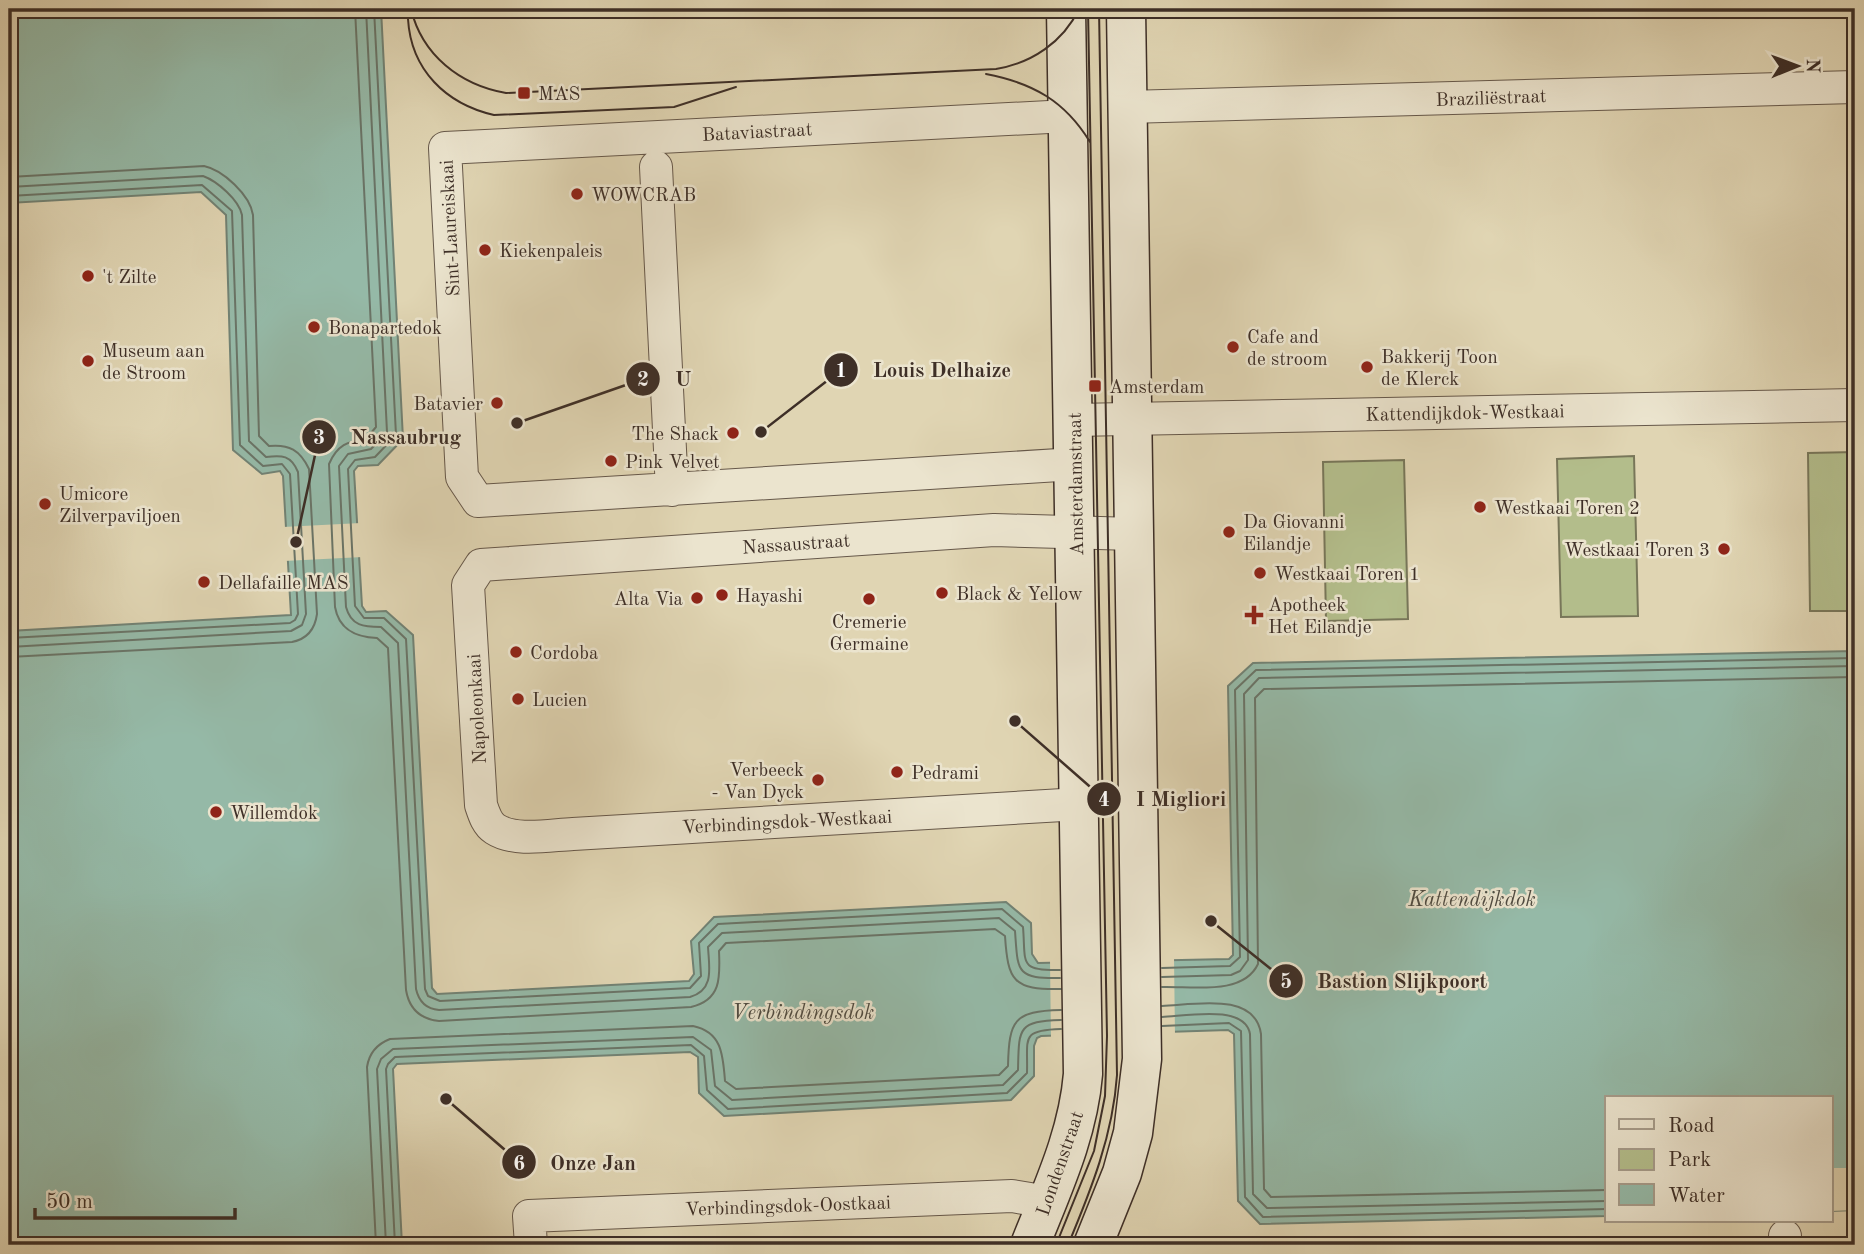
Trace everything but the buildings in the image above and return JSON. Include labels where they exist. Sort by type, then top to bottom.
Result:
[{"type":"street","name":"Amsterdamstraat","points":[[1066,9],[1082,959]]},
{"type":"street","points":[[1093,1245],[1122,1173],[1133,1133],[1139,1094],[1142,1036],[1126,9]]},
{"type":"street","name":"Braziliëstraat","points":[[1127,107],[1855,87]]},
{"type":"street","name":"Bataviastraat","points":[[445,148],[1068,116]]},
{"type":"street","name":"Sint-Laureiskaai","points":[[445,148],[462,477],[478,501],[673,490]]},
{"type":"street","points":[[656,167],[673,490],[1075,464]]},
{"type":"street","name":"Kattendijkdok-Westkaai","points":[[1074,420],[1855,405]]},
{"type":"street","name":"Nassaustraat","points":[[468,585],[481,565],[994,530],[1134,534]]},
{"type":"street","name":"Napoleonkaai","points":[[468,585],[481,805],[495,830]]},
{"type":"street","name":"Verbindingsdok-Westkaai","points":[[495,830],[518,836],[573,834],[1080,804]]},
{"type":"street","name":"Londenstraat","points":[[1030,1245],[1068,1150],[1081,1101],[1082,959]]},
{"type":"street","name":"Verbindingsdok-Oostkaai","points":[[530,1231],[1012,1196],[1030,1199],[1045,1206]]},
{"type":"green space","points":[[1855,452],[1855,611],[1810,611],[1808,453]]},
{"type":"green space","points":[[1634,456],[1638,616],[1561,617],[1557,459]]},
{"type":"green space","points":[[1404,460],[1408,619],[1326,621],[1323,462]]},
{"type":"green space","points":[[1745,1240],[1746,1245],[1567,1245]]},
{"type":"water","points":[[9,9],[381,9],[403,439],[378,465],[358,466],[354,471],[362,606],[366,612],[386,611],[413,635],[432,988],[437,994],[689,981],[694,974],[691,941],[714,917],[1006,902],[1031,923],[1032,954],[1038,963],[1229,959],[1233,955],[1228,686],[1253,663],[1855,651],[1855,1210],[1832,1211],[1832,1096],[1605,1096],[1605,1216],[1260,1224],[1238,1201],[1234,1034],[1228,1030],[1041,1036],[1037,1038],[1034,1046],[1034,1076],[1011,1100],[724,1116],[699,1093],[698,1057],[690,1052],[397,1064],[393,1069],[402,1245],[9,1245],[9,631],[291,615],[283,476],[280,471],[262,474],[233,450],[226,215],[201,192],[9,203]]},
{"type":"pier","points":[[361,523],[363,557],[284,561],[283,527]]},
{"type":"pier","points":[[1174,957],[1175,1036],[1051,1040],[1050,959]]},
{"type":"pier","points":[[1832,1168],[1855,1168],[1855,1210],[1832,1211]]},
{"type":"tram line","points":[[411,9],[424,40],[445,65],[473,83],[506,93],[996,69],[1022,62],[1045,49],[1064,31],[1079,9]]},
{"type":"tram line","points":[[1056,1245],[1094,1151],[1105,1096],[1107,1036],[1088,9]]},
{"type":"tram line","points":[[1068,1245],[1093,1183],[1106,1141],[1117,1075],[1099,9]]},
{"type":"tram line","points":[[408,19],[416,54],[434,82],[461,103],[494,115],[674,107],[736,87]]},
{"type":"tram line","points":[[986,74],[1019,83],[1046,96],[1070,115],[1090,142]]},
{"type":"place","name":"MAS","points":[[524,93]]},
{"type":"place","name":"WOWCRAB","points":[[577,194]]},
{"type":"place","name":"Kiekenpaleis","points":[[485,250]]},
{"type":"place","name":"'t Zilte","points":[[88,276]]},
{"type":"place","name":"Bonapartedok","points":[[314,327]]},
{"type":"place","name":"Cafe and de stroom","points":[[1233,347]]},
{"type":"place","name":"Museum aan de Stroom","points":[[88,361]]},
{"type":"place","name":"Bakkerij Toon de Klerck","points":[[1367,367]]},
{"type":"place","name":"Amsterdam","points":[[1095,386]]},
{"type":"place","name":"Batavier","points":[[497,403]]},
{"type":"place","name":"U","points":[[517,423]]},
{"type":"place","name":"Louis Delhaize","points":[[761,432]]},
{"type":"place","name":"The Shack","points":[[733,433]]},
{"type":"place","name":"Pink Velvet","points":[[611,461]]},
{"type":"place","name":"Umicore Zilverpaviljoen","points":[[45,504]]},
{"type":"place","name":"Westkaai Toren 2","points":[[1480,507]]},
{"type":"place","name":"Da Giovanni Eilandje","points":[[1229,532]]},
{"type":"place","name":"Nassaubrug","points":[[296,542]]},
{"type":"place","name":"Westkaai Toren 3","points":[[1724,549]]},
{"type":"place","name":"Westkaai Toren 1","points":[[1260,573]]},
{"type":"place","name":"Dellafaille MAS","points":[[204,582]]},
{"type":"place","name":"Black & Yellow","points":[[942,593]]},
{"type":"place","name":"Hayashi","points":[[722,595]]},
{"type":"place","name":"Alta Via","points":[[697,598]]},
{"type":"place","name":"Cremerie Germaine","points":[[869,599]]},
{"type":"place","name":"Apotheek Het Eilandje","points":[[1254,615]]},
{"type":"place","name":"Cordoba","points":[[516,652]]},
{"type":"place","name":"Lucien","points":[[518,699]]},
{"type":"place","name":"I Migliori","points":[[1015,721]]},
{"type":"place","name":"Pedrami","points":[[897,772]]},
{"type":"place","name":"Verbeeck - Van Dyck","points":[[818,780]]},
{"type":"place","name":"Willemdok","points":[[216,812]]},
{"type":"place","name":"Bastion Slijkpoort","points":[[1211,921]]},
{"type":"place","name":"Onze Jan","points":[[446,1099]]},
{"type":"water label","name":"Kattendijkdok","points":[[1472,899]]},
{"type":"water label","name":"Verbindingsdok","points":[[803,1012]]}]
